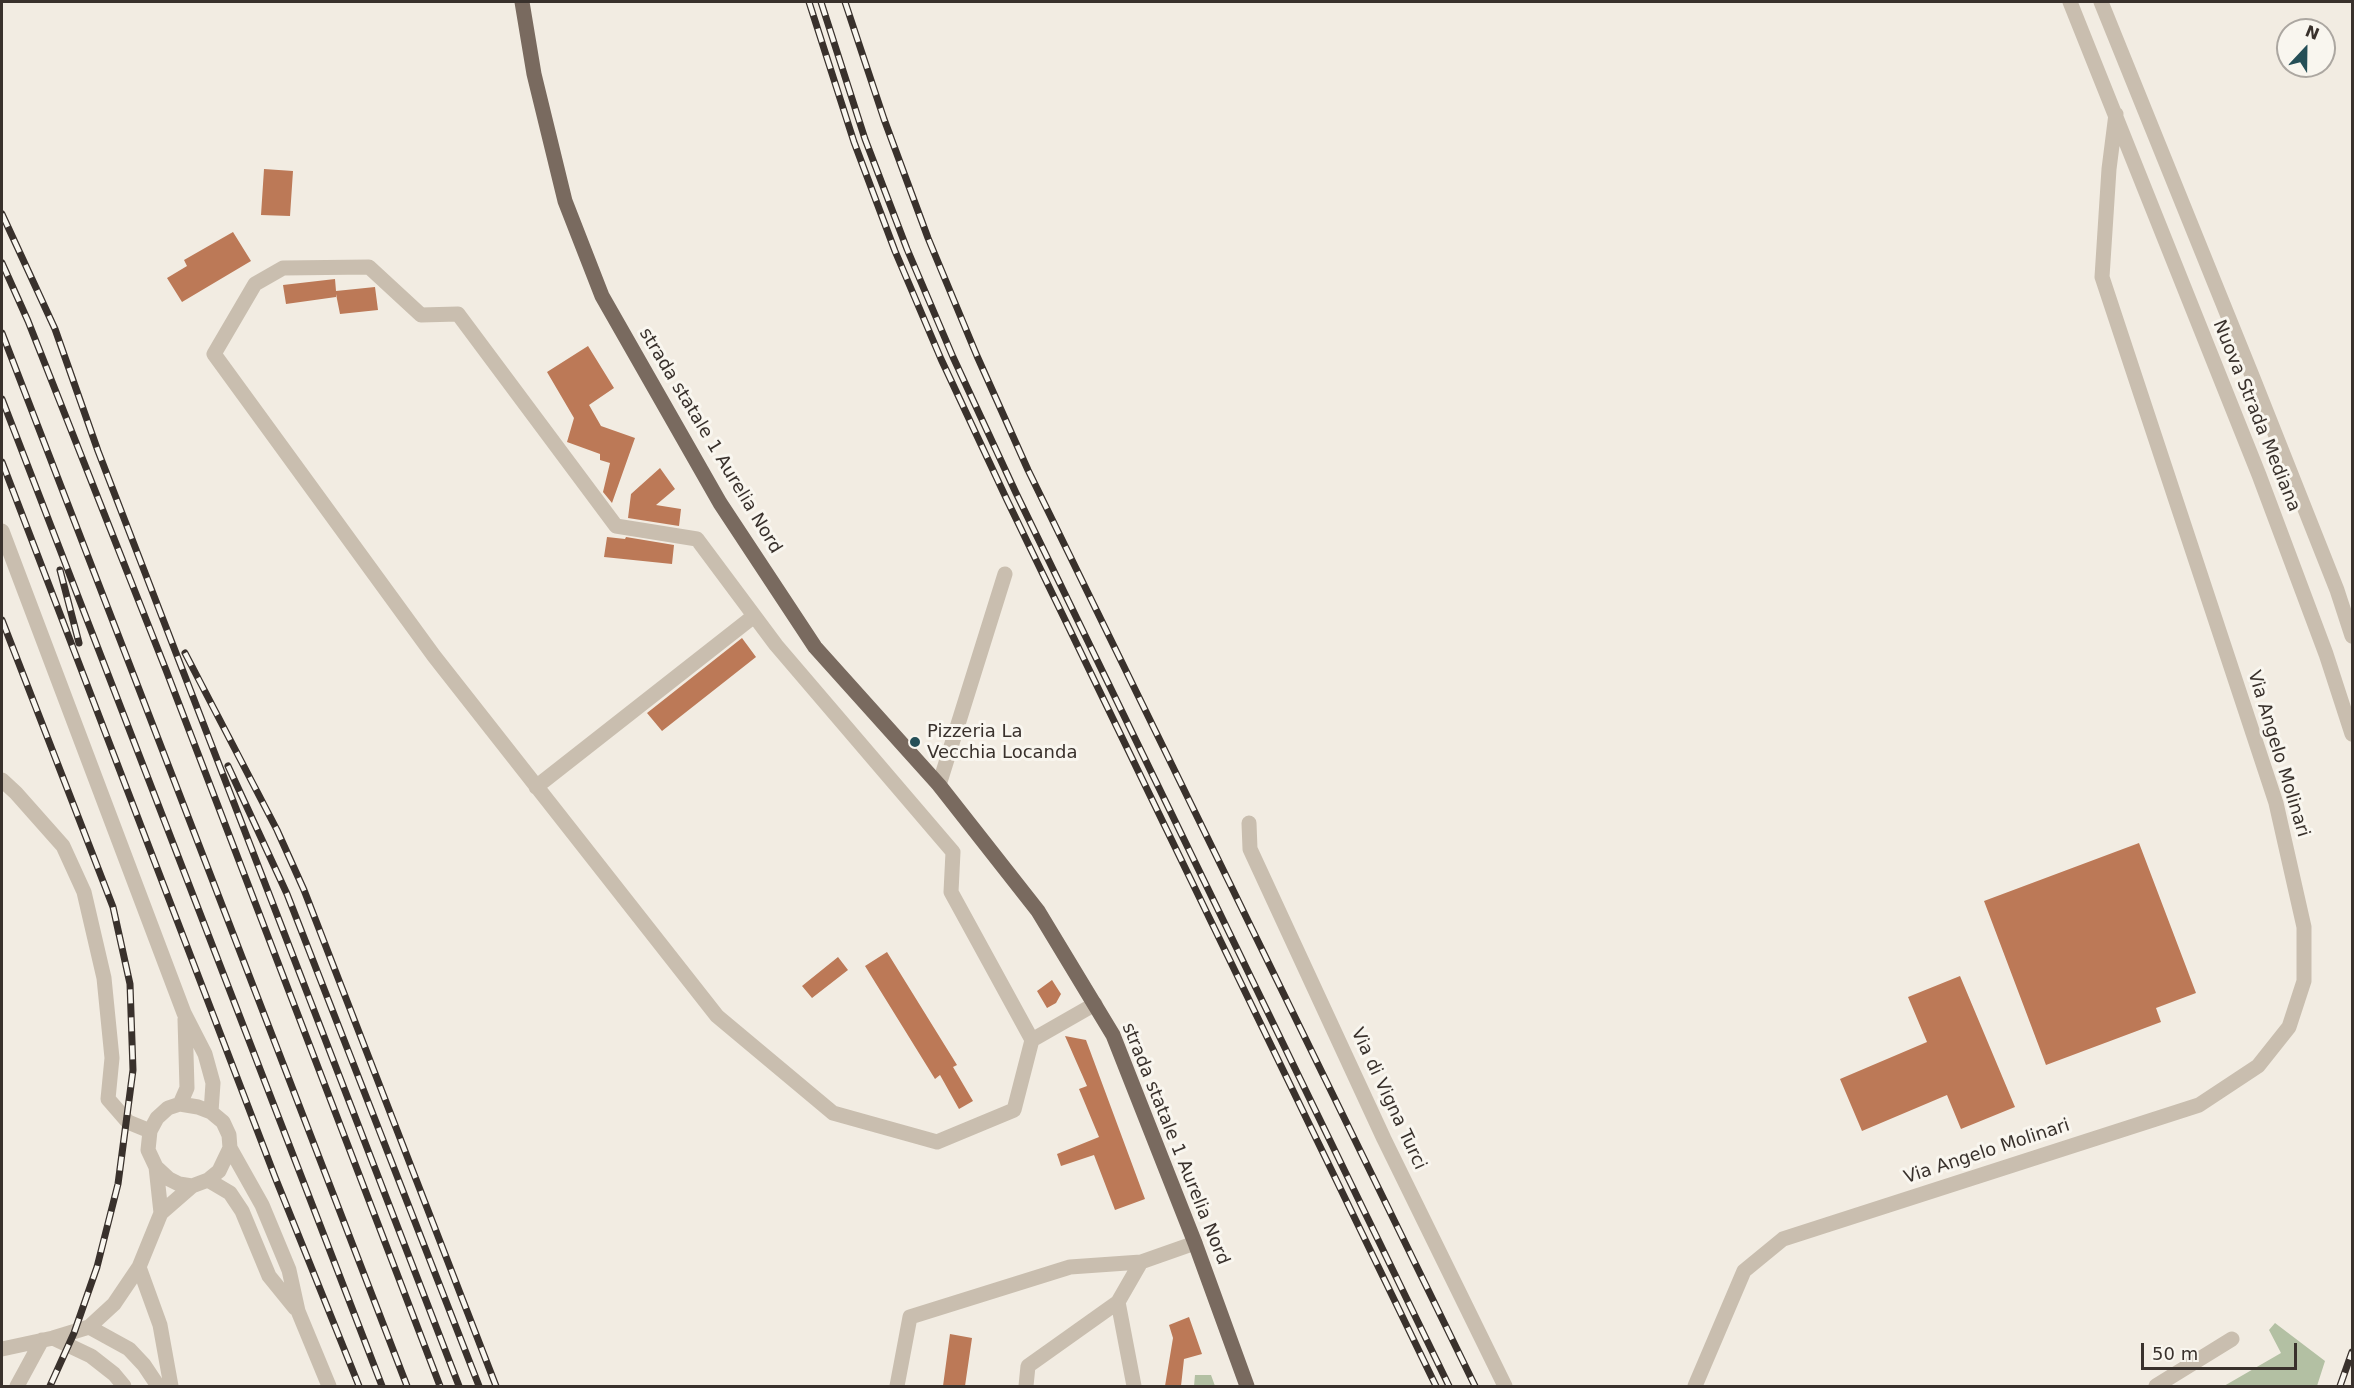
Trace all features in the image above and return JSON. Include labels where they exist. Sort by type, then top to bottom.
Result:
[{"type":"main road","name":"strada statale 1 Aurelia Nord","points":[[522,2],[534,74],[565,201],[602,296],[720,503],[815,647],[939,785],[1038,911],[1095,1004],[1113,1035],[1196,1242],[1247,1386]]},
{"type":"street","name":"Via Angelo Molinari","points":[[1695,1386],[1744,1271],[1783,1239],[2199,1105],[2258,1066],[2289,1027],[2304,981],[2304,927],[2276,803],[2102,277],[2109,169],[2116,114],[2070,2]]},
{"type":"street","name":"Nuova Strada Mediana","points":[[2101,2],[2337,590],[2352,636]]},
{"type":"street","name":"Nuova Strada Mediana","points":[[2116,114],[2259,475],[2326,654],[2352,734]]},
{"type":"street","points":[[369,267],[421,315],[458,314],[616,526],[697,539],[776,645],[953,852],[951,892],[1032,1040],[1014,1110],[937,1142],[833,1113],[717,1016],[536,787],[434,656],[213,354],[255,284],[283,268],[369,267]]},
{"type":"street","points":[[2,531],[184,1012],[205,1054],[213,1083],[211,1112]]},
{"type":"street","points":[[939,785],[1005,574]]},
{"type":"street","points":[[536,787],[754,616]]},
{"type":"street","points":[[2,780],[63,846],[84,892],[104,978],[112,1058],[108,1099],[128,1122],[150,1131]]},
{"type":"street","name":"Via di Vigna Turci","points":[[1249,824],[1250,849],[1384,1139],[1505,1386]]},
{"type":"street","points":[[1032,1040],[1095,1004]]},
{"type":"street","points":[[180,1104],[187,1088],[188,1067],[184,1012]]},
{"type":"street","points":[[161,1213],[156,1167],[148,1150],[150,1131],[157,1118],[168,1108],[180,1104],[211,1112],[223,1122],[229,1135],[230,1148],[267,1216],[289,1270],[298,1311],[329,1386]]},
{"type":"street","points":[[2,1349],[74,1333],[89,1327],[114,1304],[139,1268],[161,1213],[192,1186],[208,1180],[219,1171],[230,1148]]},
{"type":"street","points":[[156,1167],[169,1179],[179,1184],[192,1186]]},
{"type":"street","points":[[208,1180],[230,1193],[242,1211],[269,1276],[298,1311]]},
{"type":"street","points":[[897,1386],[910,1317],[1070,1267],[1141,1262],[1196,1242]]},
{"type":"street","points":[[1026,1386],[1028,1366],[1118,1302],[1141,1262]]},
{"type":"street","points":[[139,1268],[160,1325],[171,1386]]},
{"type":"street","points":[[1118,1302],[1134,1386]]},
{"type":"street","points":[[89,1327],[129,1349],[144,1365],[158,1386]]},
{"type":"street","points":[[17,1386],[47,1339]]},
{"type":"street","points":[[47,1339],[91,1356],[114,1374],[124,1386]]},
{"type":"street","points":[[2156,1386],[2232,1339]]},
{"type":"green space","points":[[2275,1323],[2325,1361],[2317,1386],[2224,1386],[2281,1353],[2269,1330]]},
{"type":"green space","points":[[1195,1375],[1211,1375],[1215,1386],[1194,1386]]},
{"type":"building","points":[[264,169],[293,171],[290,216],[261,215]]},
{"type":"building","points":[[233,232],[251,261],[182,302],[167,278],[187,266],[184,260]]},
{"type":"building","points":[[335,279],[336,291],[375,287],[378,310],[340,314],[336,294],[336,297],[286,304],[283,285]]},
{"type":"building","points":[[588,346],[614,388],[589,405],[601,426],[635,438],[612,503],[603,492],[610,463],[600,460],[600,454],[567,442],[574,418],[547,372]]},
{"type":"building","points":[[660,468],[675,489],[656,505],[681,509],[679,526],[628,518],[631,494]]},
{"type":"building","points":[[607,537],[625,539],[626,537],[674,545],[672,564],[604,557]]},
{"type":"building","points":[[742,638],[756,657],[662,731],[647,713]]},
{"type":"building","points":[[2139,843],[2196,993],[2156,1008],[2161,1022],[2046,1065],[1984,901]]},
{"type":"building","points":[[887,952],[957,1065],[953,1067],[973,1101],[959,1109],[940,1075],[935,1079],[865,966]]},
{"type":"building","points":[[838,957],[848,970],[812,998],[802,986]]},
{"type":"building","points":[[1960,976],[2015,1107],[1961,1129],[1947,1095],[1862,1131],[1840,1079],[1927,1042],[1908,997]]},
{"type":"building","points":[[1052,980],[1061,994],[1056,1003],[1047,1008],[1037,991]]},
{"type":"building","points":[[1065,1036],[1086,1040],[1145,1199],[1115,1210],[1094,1155],[1061,1166],[1057,1154],[1099,1137],[1079,1089],[1087,1086]]},
{"type":"building","points":[[1189,1317],[1202,1354],[1184,1359],[1181,1386],[1165,1386],[1173,1338],[1169,1325]]},
{"type":"building","points":[[950,1334],[972,1338],[965,1386],[943,1386]]},
{"type":"railway","points":[[809,2],[854,142],[895,251],[941,359],[1436,1386]]},
{"type":"railway","points":[[821,2],[865,139],[907,249],[953,357],[1016,493],[1449,1386]]},
{"type":"railway","points":[[845,2],[884,119],[928,238],[1028,470],[1475,1386]]},
{"type":"railway","points":[[2,214],[55,329],[98,451],[459,1386]]},
{"type":"railway","points":[[2,263],[28,321],[166,670],[440,1386]]},
{"type":"railway","points":[[2,333],[407,1386]]},
{"type":"railway","points":[[2,399],[382,1386]]},
{"type":"railway","points":[[2,462],[275,1177],[359,1386]]},
{"type":"railway","points":[[60,570],[79,643]]},
{"type":"railway","points":[[2,620],[113,907],[130,984],[133,1070],[118,1184],[97,1267],[74,1333],[50,1386]]},
{"type":"railway","points":[[185,653],[277,830],[304,890],[496,1386]]},
{"type":"railway","points":[[228,766],[287,894],[479,1386]]},
{"type":"railway","points":[[2340,1386],[2352,1352]]},
{"type":"place","name":"Pizzeria La Vecchia Locanda","points":[[915,742]]}]
